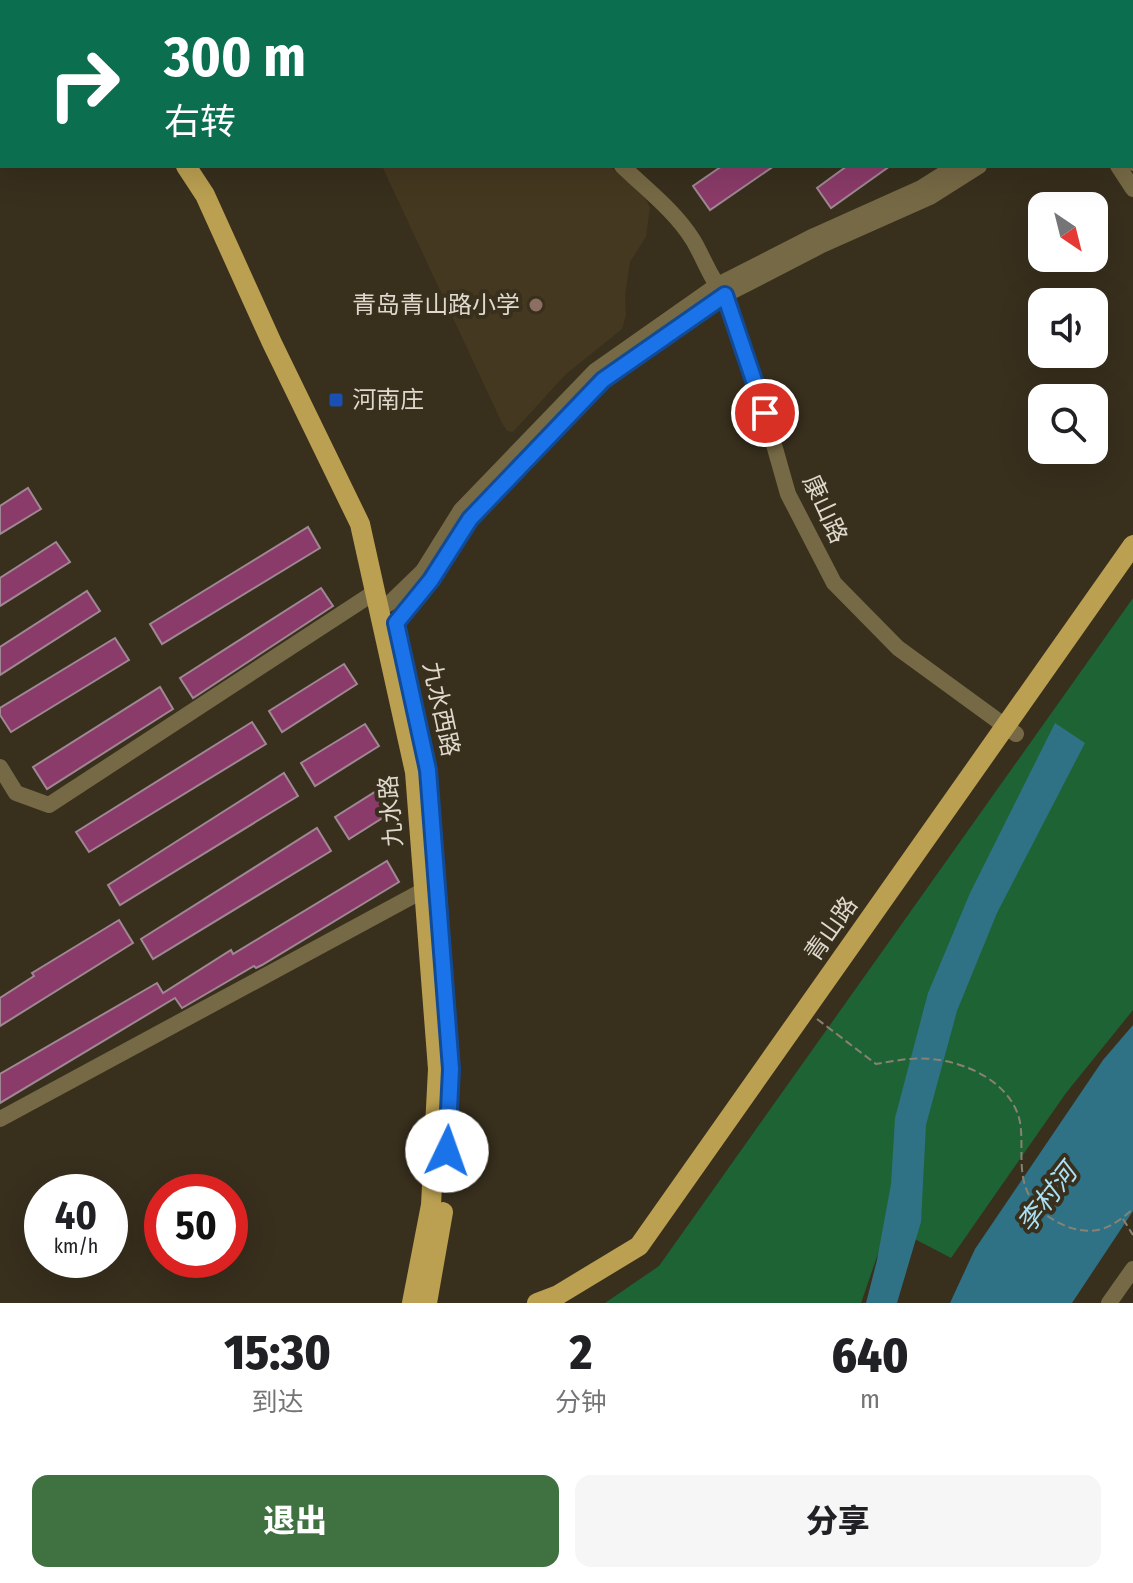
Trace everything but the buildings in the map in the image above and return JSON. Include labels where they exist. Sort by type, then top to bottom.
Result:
[{"type":"main road","name":"九水路","points":[[187,168],[205,195],[272,343],[360,524],[385,610],[415,772],[438,1069],[431,1205],[412,1303]]},
{"type":"main road","name":"九水西路","points":[[203,168],[373,519],[385,610],[428,770],[451,1069],[444,1206],[427,1303]]},
{"type":"main road","name":"青山路","points":[[571,1303],[648,1256],[816,1018],[1133,545]]},
{"type":"main road","name":"青山路","points":[[537,1303],[558,1295],[639,1246],[1010,731],[1133,568]]},
{"type":"street","name":"康山路","points":[[624,168],[674,216],[692,239],[720,291],[757,385],[788,494],[834,583],[898,648],[1010,731]]},
{"type":"street","points":[[0,767],[16,793],[49,805],[385,610],[431,580],[470,519],[603,380],[720,291],[814,236],[921,188],[953,168]]},
{"type":"street","points":[[720,291],[930,197],[976,168]]},
{"type":"street","points":[[1119,168],[1133,189]]},
{"type":"street","points":[[0,1119],[424,890]]},
{"type":"street","points":[[1109,1303],[1133,1269]]},
{"type":"path","points":[[816,1018],[876,1064],[904,1059],[931,1059],[976,1071],[994,1083],[1010,1099],[1019,1119],[1022,1172],[1028,1194],[1040,1210],[1054,1221],[1075,1229],[1102,1229],[1133,1209]]},
{"type":"path","points":[[1122,1218],[1133,1234]]},
{"type":"shaded area","name":"青岛青山路小学","points":[[383,168],[611,168],[643,195],[650,207],[646,237],[630,262],[622,329],[565,375],[513,432],[507,431]]},
{"type":"green space","points":[[1133,598],[1133,1010],[1066,1093],[951,1258],[888,1225],[861,1303],[605,1303],[659,1266]]},
{"type":"water","points":[[1055,723],[1085,743],[997,913],[957,1011],[926,1125],[921,1222],[897,1303],[866,1303],[891,1184],[895,1118],[928,993],[970,893]]},
{"type":"water","name":"李村河","points":[[1133,1025],[1133,1211],[1072,1303],[950,1303],[975,1249],[1103,1060]]},
{"type":"place","name":"青岛青山路小学","points":[[536,305]]},
{"type":"place","name":"河南庄","points":[[336,400]]},
{"type":"route","points":[[447,1151],[451,1069],[428,770],[396,623],[431,580],[470,519],[603,380],[725,295],[765,413]]}]
